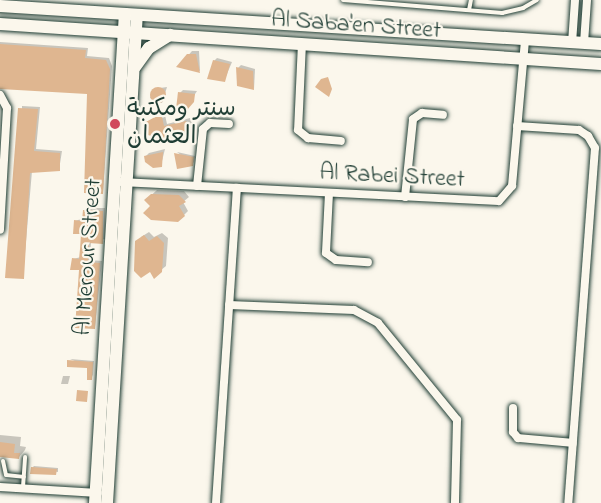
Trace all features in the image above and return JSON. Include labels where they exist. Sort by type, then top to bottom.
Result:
[{"type":"main road","name":"Al Saba'en Street","points":[[0,6],[601,44]]},
{"type":"main road","name":"Al Merour Street","points":[[101,498],[131,15]]},
{"type":"main road","name":"Al Saba'en Street","points":[[0,24],[601,64]]},
{"type":"main road","points":[[91,30],[111,41],[128,68],[149,48],[170,36]]},
{"type":"street","points":[[575,0],[578,43]]},
{"type":"street","points":[[578,43],[587,0]]},
{"type":"street","name":"Al Rabei Street","points":[[121,182],[494,202],[504,198],[512,186],[525,40]]},
{"type":"street","points":[[302,43],[298,130],[308,138],[341,141]]},
{"type":"street","points":[[0,95],[8,108],[0,230]]},
{"type":"street","points":[[405,197],[413,119],[422,113],[442,115]]},
{"type":"street","points":[[197,186],[203,129],[210,123],[229,124]]},
{"type":"street","points":[[517,126],[579,130],[588,136],[595,148],[568,503]]},
{"type":"street","points":[[216,503],[237,188]]},
{"type":"street","points":[[329,193],[326,253],[336,261],[368,262]]},
{"type":"street","points":[[229,305],[354,310],[378,323],[455,416],[459,433],[455,503]]},
{"type":"street","points":[[513,408],[515,437],[573,443]]},
{"type":"street","points":[[0,487],[101,498]]},
{"type":"lane","points":[[343,0],[469,10],[513,11],[537,0]]},
{"type":"lane","points":[[469,10],[471,0]]},
{"type":"lane","points":[[23,488],[25,457]]},
{"type":"lane","points":[[3,461],[4,474],[24,477]]},
{"type":"building","points":[[0,44],[86,50],[85,58],[106,60],[110,69],[103,194],[84,193],[87,94],[0,89]]},
{"type":"building","points":[[187,54],[196,54],[200,73],[176,67]]},
{"type":"building","points":[[213,60],[230,64],[225,82],[207,79]]},
{"type":"building","points":[[236,67],[253,71],[254,90],[237,86]]},
{"type":"building","points":[[328,77],[332,89],[329,97],[315,87],[321,79]]},
{"type":"building","points":[[155,87],[161,87],[166,95],[164,101],[155,103],[150,98],[150,92]]},
{"type":"building","points":[[178,92],[195,94],[194,102],[187,110],[176,109]]},
{"type":"building","points":[[18,108],[38,109],[34,151],[60,153],[60,171],[30,173],[24,279],[5,278]]},
{"type":"building","points":[[155,117],[162,117],[164,126],[186,121],[190,128],[194,128],[194,136],[161,138],[143,134],[144,123]]},
{"type":"building","points":[[163,152],[162,167],[153,168],[145,162],[144,156]]},
{"type":"building","points":[[174,153],[194,157],[193,166],[177,169]]},
{"type":"building","points":[[151,194],[179,195],[186,202],[179,206],[185,216],[178,222],[151,220],[143,213],[150,206],[144,200]]},
{"type":"building","points":[[83,210],[103,211],[103,244],[89,243],[88,262],[100,263],[95,329],[75,328],[79,270],[70,270],[72,258],[79,259],[80,249],[81,234],[73,234],[74,220],[82,221]]},
{"type":"building","points":[[144,235],[149,241],[157,236],[164,243],[162,272],[154,279],[150,272],[141,278],[134,271],[135,241]]},
{"type":"building","points":[[67,360],[93,362],[92,380],[87,380],[87,368],[67,367]]},
{"type":"building","points":[[77,390],[88,391],[87,402],[76,401]]},
{"type":"building","points":[[0,442],[15,444],[14,453],[20,453],[19,459],[0,457]]},
{"type":"building","points":[[31,467],[57,469],[56,475],[30,474]]},
{"type":"place","name":"سنتر ومكتبة العثمان","points":[[115,124]]}]
